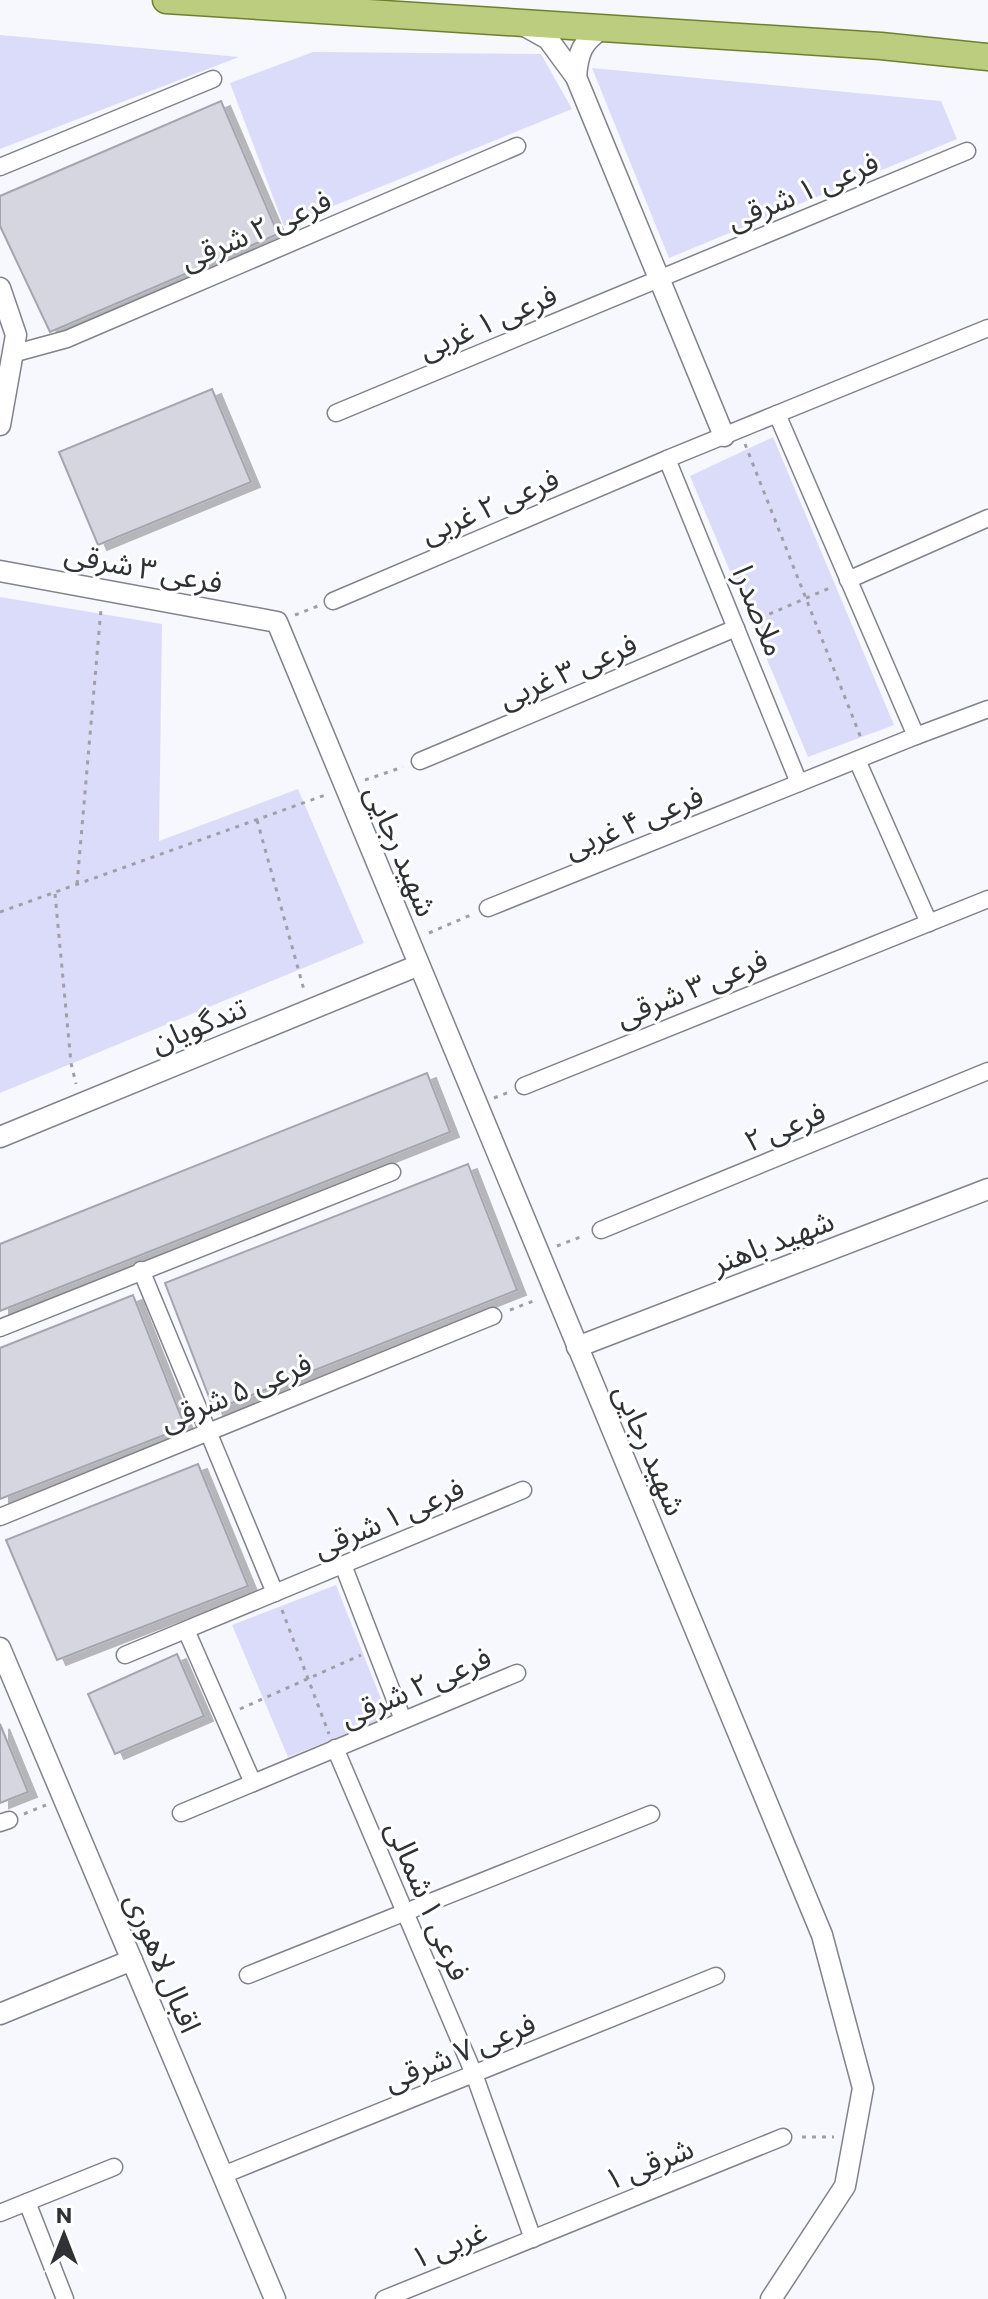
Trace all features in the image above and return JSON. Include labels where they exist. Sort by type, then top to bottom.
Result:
[{"type":"main road","points":[[166,0],[881,46],[988,57]]},
{"type":"street","points":[[520,23],[548,39],[576,77],[659,279],[732,433]]},
{"type":"street","points":[[576,77],[578,54],[586,40],[603,28]]},
{"type":"street","points":[[0,167],[213,79]]},
{"type":"street","name":"فرعی ۲ شرقی","points":[[12,354],[67,339],[517,146]]},
{"type":"street","name":"فرعی ۱ شرقی","points":[[659,279],[967,151]]},
{"type":"street","name":"فرعی ۱ غربی","points":[[336,413],[659,279]]},
{"type":"street","points":[[0,288],[16,335],[0,425]]},
{"type":"street","points":[[667,459],[988,328]]},
{"type":"street","points":[[777,414],[916,736]]},
{"type":"street","name":"فرعی ۲ غربی","points":[[333,601],[667,459]]},
{"type":"street","name":"ملاصدرا","points":[[667,459],[799,783]]},
{"type":"street","points":[[848,580],[988,518]]},
{"type":"street","name":"فرعی ۳ شرقی","points":[[0,571],[277,622]]},
{"type":"street","name":"شهید رجایی","points":[[277,622],[822,1935],[863,2088],[845,2186],[771,2299]]},
{"type":"street","name":"فرعی ۳ غربی","points":[[420,761],[736,628]]},
{"type":"street","points":[[799,783],[988,709]]},
{"type":"street","points":[[862,758],[929,923],[988,899]]},
{"type":"street","name":"فرعی ۴ غربی","points":[[488,908],[799,783]]},
{"type":"street","name":"فرعی ۳ شرقی","points":[[524,1086],[929,923]]},
{"type":"street","name":"تندگویان","points":[[0,1137],[419,965]]},
{"type":"street","name":"فرعی ۲","points":[[601,1230],[988,1071]]},
{"type":"street","points":[[0,1328],[392,1172]]},
{"type":"street","name":"شهید باهنر","points":[[577,1347],[988,1189]]},
{"type":"street","points":[[125,1655],[275,1593],[141,1270]]},
{"type":"street","name":"فرعی ۵ شرقی","points":[[0,1517],[493,1316]]},
{"type":"street","name":"فرعی ۱ شرقی","points":[[275,1593],[523,1490]]},
{"type":"street","points":[[343,1565],[403,1720]]},
{"type":"street","points":[[186,1630],[253,1783]]},
{"type":"street","name":"اقبال لاهوری","points":[[0,1648],[275,2299]]},
{"type":"street","name":"فرعی ۲ شرقی","points":[[335,1748],[517,1673]]},
{"type":"street","points":[[181,1813],[335,1748]]},
{"type":"street","name":"فرعی ۱ شمالی","points":[[335,1748],[474,2074],[533,2239]]},
{"type":"street","points":[[248,1975],[651,1814]]},
{"type":"street","points":[[0,2014],[132,1960]]},
{"type":"street","name":"فرعی ۷ شرقی","points":[[223,2175],[716,1976]]},
{"type":"street","name":"۱ شرقی","points":[[533,2239],[783,2137]]},
{"type":"street","points":[[0,2213],[114,2167]]},
{"type":"street","points":[[27,2202],[65,2299]]},
{"type":"street","name":"۱ غربی","points":[[384,2299],[533,2239]]},
{"type":"path","points":[[732,433],[806,598],[862,758]]},
{"type":"path","points":[[736,628],[848,580]]},
{"type":"path","points":[[77,884],[103,588]]},
{"type":"path","points":[[277,622],[333,601]]},
{"type":"path","points":[[0,912],[420,761]]},
{"type":"path","points":[[257,820],[308,1010]]},
{"type":"path","points":[[55,892],[71,1063],[85,1102]]},
{"type":"path","points":[[409,941],[488,908]]},
{"type":"path","points":[[477,1105],[524,1086]]},
{"type":"path","points":[[538,1253],[601,1230]]},
{"type":"path","points":[[493,1316],[555,1293]]},
{"type":"path","points":[[275,1593],[335,1748]]},
{"type":"path","points":[[224,1717],[375,1648]]},
{"type":"path","points":[[4,1821],[64,1799]]},
{"type":"path","points":[[783,2137],[854,2136]]},
{"type":"shaded area","points":[[0,35],[239,57],[0,149]]},
{"type":"shaded area","points":[[313,52],[541,54],[572,109],[284,226],[230,83]]},
{"type":"shaded area","points":[[592,68],[941,101],[957,139],[669,258]]},
{"type":"shaded area","points":[[773,437],[894,725],[808,757],[690,476]]},
{"type":"shaded area","points":[[0,597],[162,624],[159,841],[298,789],[364,943],[0,1093]]},
{"type":"shaded area","points":[[336,1585],[388,1717],[288,1757],[232,1625]]},
{"type":"building","points":[[221,101],[278,234],[50,332],[0,226],[0,196]]},
{"type":"building","points":[[212,389],[251,482],[98,545],[59,452]]},
{"type":"building","points":[[427,1073],[450,1132],[0,1311],[0,1244]]},
{"type":"building","points":[[468,1164],[517,1290],[214,1410],[165,1283]]},
{"type":"building","points":[[133,1295],[185,1427],[0,1499],[0,1348]]},
{"type":"building","points":[[198,1464],[248,1586],[57,1660],[6,1540]]},
{"type":"building","points":[[177,1654],[204,1716],[115,1754],[88,1694]]},
{"type":"building","points":[[0,1724],[28,1792],[0,1803]]}]
